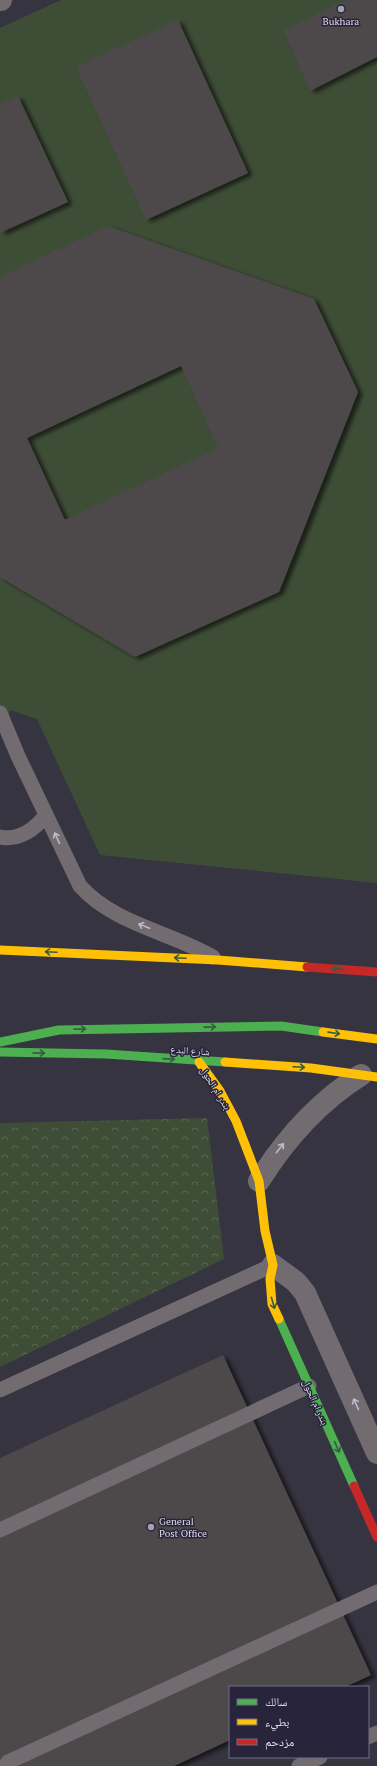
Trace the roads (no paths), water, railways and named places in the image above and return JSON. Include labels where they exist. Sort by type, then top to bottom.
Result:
[{"type":"main road","points":[[0,950],[218,960],[377,972]]},
{"type":"main road","points":[[0,1042],[59,1030],[281,1026],[377,1039]]},
{"type":"main road","name":"شارع البدع","points":[[0,1052],[106,1054],[199,1062],[311,1068],[369,1076]]},
{"type":"main road","name":"بندر ام الحول","points":[[199,1062],[220,1091],[236,1121],[259,1181],[265,1231],[273,1265],[270,1279],[272,1304],[377,1537]]},
{"type":"street","points":[[259,1181],[276,1153],[291,1134],[323,1102],[342,1087],[369,1076]]},
{"type":"street","points":[[273,1265],[296,1282],[305,1293],[377,1453]]},
{"type":"lane","points":[[0,713],[18,756],[72,873],[80,886],[91,898],[131,921],[199,949],[218,960]]},
{"type":"lane","points":[[0,749],[6,749],[18,756]]},
{"type":"lane","points":[[0,837],[14,837],[23,835],[36,826],[46,815]]},
{"type":"lane","points":[[0,1390],[273,1265]]},
{"type":"lane","points":[[0,1530],[309,1386]]},
{"type":"lane","points":[[5,1766],[8,1762],[377,1592]]},
{"type":"lane","points":[[299,1766],[318,1758]]},
{"type":"place","name":"Bukhara","points":[[341,9]]},
{"type":"place","name":"General Post Office","points":[[151,1527]]}]
